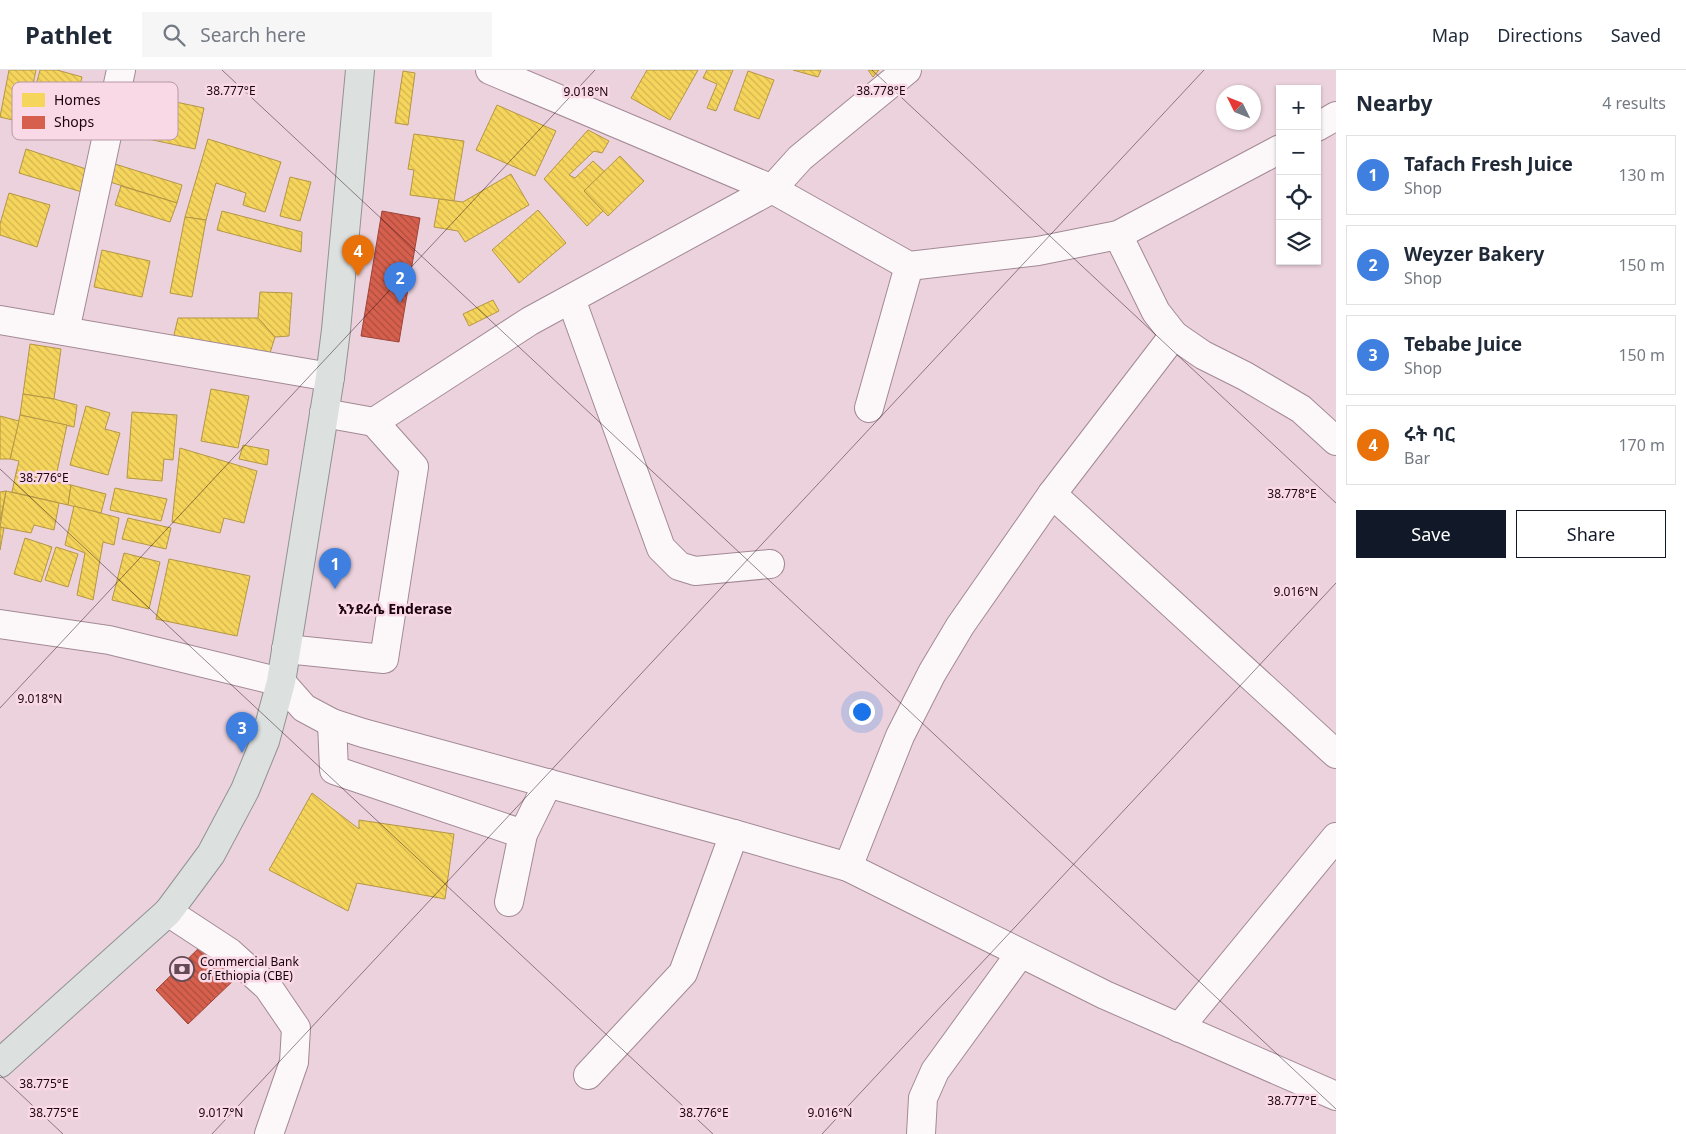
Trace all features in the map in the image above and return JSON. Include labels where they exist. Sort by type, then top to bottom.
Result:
[{"type":"main road","points":[[0,1062],[168,912],[210,854],[245,790],[265,741],[286,649],[330,377],[360,70]]},
{"type":"street","points":[[490,70],[772,190],[909,266],[1038,251],[1118,235],[1276,151]]},
{"type":"street","points":[[374,422],[530,322],[772,190],[800,158],[907,70]]},
{"type":"street","points":[[1321,125],[1336,116]]},
{"type":"street","points":[[65,331],[107,140]]},
{"type":"street","points":[[1118,235],[1156,312],[1174,336],[1301,410],[1336,441]]},
{"type":"street","points":[[869,408],[909,266]]},
{"type":"street","points":[[571,299],[662,548],[678,566],[695,571],[770,564]]},
{"type":"street","points":[[0,320],[330,377]]},
{"type":"street","points":[[848,867],[900,736],[932,673],[960,626],[1052,494],[1174,336]]},
{"type":"street","points":[[286,649],[384,659],[414,467],[374,422],[324,413]]},
{"type":"street","points":[[1052,494],[1336,754]]},
{"type":"street","points":[[0,624],[109,640],[280,682],[304,708],[332,723],[848,867],[1105,996],[1336,1096]]},
{"type":"street","points":[[332,723],[334,770],[523,834]]},
{"type":"street","points":[[509,902],[523,834],[548,783]]},
{"type":"street","points":[[588,1074],[683,973],[734,834]]},
{"type":"street","points":[[1179,1028],[1336,837]]},
{"type":"street","points":[[168,912],[229,952],[268,987],[296,1028],[294,1062],[269,1134]]},
{"type":"street","points":[[921,1134],[923,1098],[935,1071],[1020,954]]},
{"type":"building: Homes","points":[[9,70],[36,70],[34,82],[12,82],[12,120],[0,117]]},
{"type":"building: Homes","points":[[40,70],[57,70],[82,77],[81,82],[37,82]]},
{"type":"building: Homes","points":[[647,70],[698,70],[670,120],[631,98]]},
{"type":"building: Homes","points":[[707,70],[733,70],[716,111],[707,108],[717,84],[703,78]]},
{"type":"building: Homes","points":[[793,70],[821,70],[818,77]]},
{"type":"building: Homes","points":[[868,70],[879,70],[873,77]]},
{"type":"building: Homes","points":[[403,71],[415,73],[408,125],[395,123]]},
{"type":"building: Homes","points":[[748,71],[774,80],[759,119],[734,110]]},
{"type":"building: Homes","points":[[178,102],[204,108],[195,149],[153,140],[178,140]]},
{"type":"building: Homes","points":[[497,105],[556,131],[535,176],[476,150]]},
{"type":"building: Homes","points":[[588,130],[609,141],[602,153],[594,151],[569,175],[575,178],[593,161],[605,172],[584,191],[603,211],[587,226],[544,179]]},
{"type":"building: Homes","points":[[414,134],[464,141],[454,201],[410,195],[414,170],[408,169]]},
{"type":"building: Homes","points":[[208,139],[281,162],[265,212],[243,205],[246,193],[216,183],[206,220],[185,217]]},
{"type":"building: Homes","points":[[26,149],[89,170],[82,192],[19,173]]},
{"type":"building: Homes","points":[[620,156],[644,181],[608,216],[584,191]]},
{"type":"building: Homes","points":[[115,164],[182,185],[177,203],[110,182]]},
{"type":"building: Homes","points":[[511,174],[529,205],[465,242],[458,231],[434,227],[439,199],[463,202]]},
{"type":"building: Homes","points":[[290,177],[311,182],[300,221],[280,216]]},
{"type":"building: Homes","points":[[121,186],[177,203],[170,222],[115,205]]},
{"type":"building: Homes","points":[[9,193],[50,205],[37,247],[0,235],[0,224]]},
{"type":"building: Homes","points":[[538,210],[566,243],[519,283],[492,250]]},
{"type":"building: Homes","points":[[222,211],[302,232],[301,252],[217,230]]},
{"type":"building: Homes","points":[[185,217],[206,220],[192,297],[170,293]]},
{"type":"building: Homes","points":[[102,250],[150,261],[142,297],[94,287]]},
{"type":"building: Homes","points":[[260,292],[292,293],[289,336],[275,337],[258,318]]},
{"type":"building: Homes","points":[[493,300],[499,311],[469,326],[463,314]]},
{"type":"building: Homes","points":[[178,318],[258,318],[275,337],[270,353],[173,339]]},
{"type":"building: Homes","points":[[30,344],[61,349],[54,399],[23,394]]},
{"type":"building: Homes","points":[[211,389],[249,396],[238,448],[201,441]]},
{"type":"building: Homes","points":[[23,394],[77,405],[74,427],[20,415]]},
{"type":"building: Homes","points":[[86,406],[110,413],[105,429],[120,433],[108,475],[70,465]]},
{"type":"building: Homes","points":[[132,412],[177,415],[173,460],[164,459],[162,481],[127,478]]},
{"type":"building: Homes","points":[[20,415],[67,425],[55,481],[16,473],[19,461],[10,459]]},
{"type":"building: Homes","points":[[0,416],[19,421],[10,459],[0,459]]},
{"type":"building: Homes","points":[[243,445],[269,450],[267,465],[239,459]]},
{"type":"building: Homes","points":[[180,448],[257,471],[244,523],[224,518],[220,533],[172,522]]},
{"type":"building: Homes","points":[[16,473],[71,485],[68,505],[12,492]]},
{"type":"building: Homes","points":[[71,485],[106,494],[101,513],[68,505]]},
{"type":"building: Homes","points":[[115,488],[167,499],[161,521],[110,510]]},
{"type":"building: Homes","points":[[6,491],[59,503],[54,530],[34,525],[31,533],[0,527]]},
{"type":"building: Homes","points":[[6,491],[0,521],[0,492]]},
{"type":"building: Homes","points":[[74,506],[119,518],[114,545],[103,542],[93,600],[77,595],[85,553],[65,545]]},
{"type":"building: Homes","points":[[128,518],[171,528],[166,549],[122,539]]},
{"type":"building: Homes","points":[[0,527],[4,528],[0,550]]},
{"type":"building: Homes","points":[[25,538],[52,547],[41,582],[14,574]]},
{"type":"building: Homes","points":[[56,547],[78,554],[68,587],[45,580]]},
{"type":"building: Homes","points":[[124,553],[160,562],[149,609],[112,600]]},
{"type":"building: Homes","points":[[169,559],[250,576],[237,636],[156,619]]},
{"type":"building: Homes","points":[[312,793],[359,829],[359,820],[454,834],[445,899],[357,883],[348,911],[269,870]]},
{"type":"building: Shops","points":[[382,211],[420,218],[399,342],[361,336]]},
{"type":"building: Shops","points":[[204,943],[237,977],[188,1024],[156,990]]},
{"type":"place","name":"ሩት ባር","points":[[358,276]]},
{"type":"place","name":"Weyzer Bakery","points":[[400,303]]},
{"type":"place","name":"Tafach Fresh Juice","points":[[335,589]]},
{"type":"place","name":"Tebabe Juice","points":[[242,753]]},
{"type":"place","name":"Commercial Bank of Ethiopia (CBE)","points":[[182,969]]},
{"type":"district","name":"እንደራሴ Enderase","points":[[395,609]]}]
